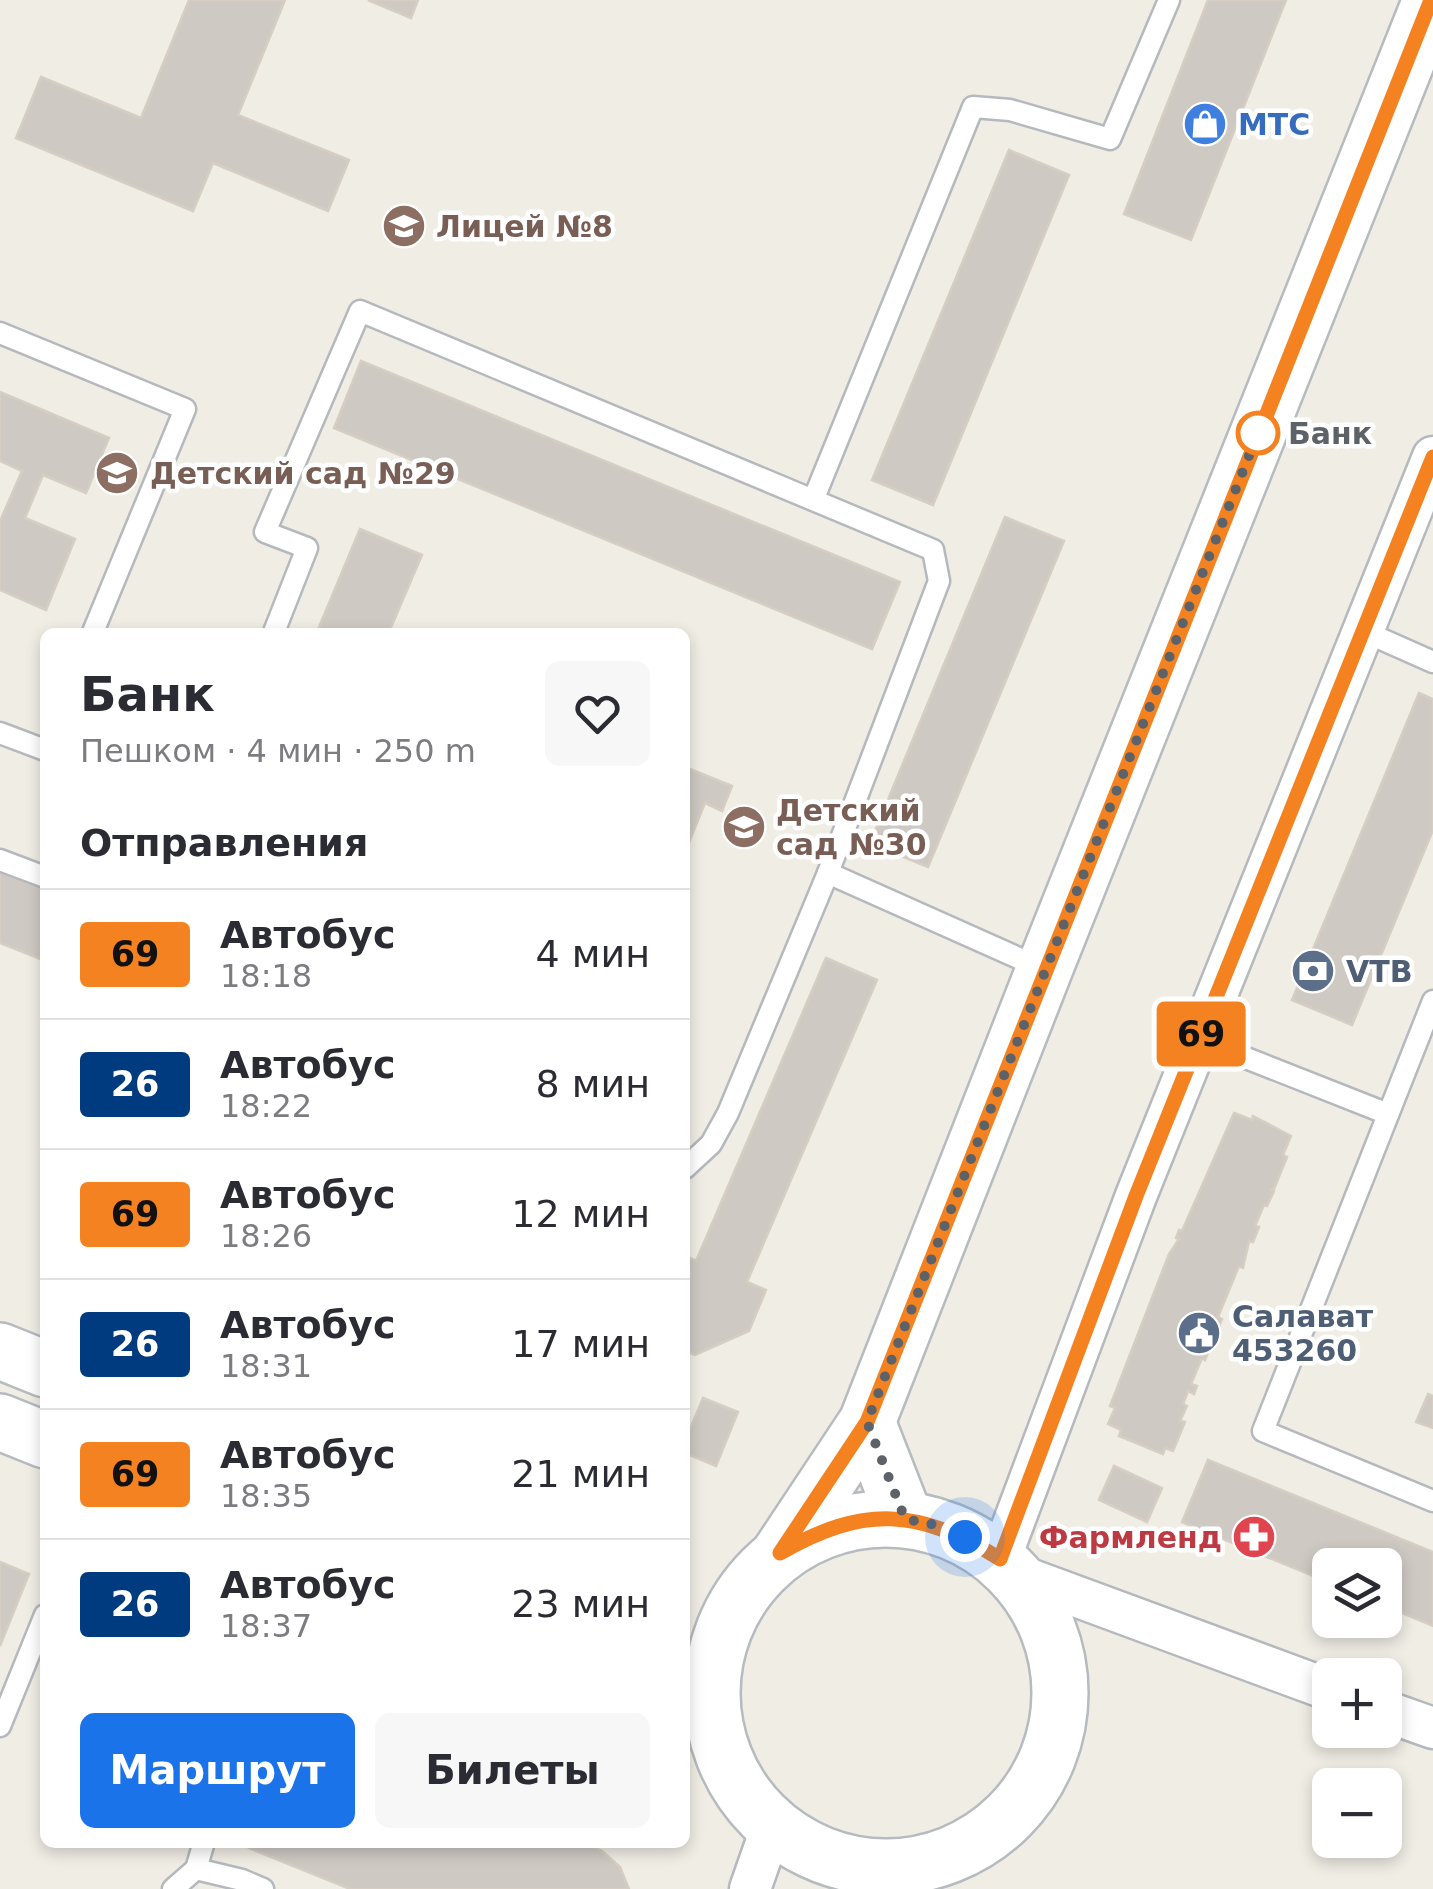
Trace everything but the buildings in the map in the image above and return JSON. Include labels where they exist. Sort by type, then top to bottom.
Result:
[{"type":"street","points":[[734,1781],[715,1732],[711,1679],[723,1627],[867,1422],[1431,0]]},
{"type":"street","points":[[1006,1566],[1129,1214],[1433,457]]},
{"type":"street","points":[[0,1351],[40,1367]]},
{"type":"street","points":[[0,1422],[40,1438]]},
{"type":"street","points":[[867,1422],[905,1519]]},
{"type":"street","points":[[690,1615],[818,1531],[861,1519],[905,1519],[936,1525],[965,1537],[1006,1566],[1312,1683]]},
{"type":"street","points":[[690,1733],[772,1826],[819,1855],[881,1878],[926,1863],[968,1867],[1031,1790],[1050,1756],[1059,1718],[1060,1678],[1053,1640],[1036,1604],[1006,1566]]},
{"type":"street","points":[[1402,1716],[1433,1728]]},
{"type":"street","points":[[750,1889],[772,1826]]},
{"type":"lane","points":[[814,498],[972,107],[1010,110],[1110,138],[1169,0]]},
{"type":"lane","points":[[276,628],[307,548],[266,532],[360,311],[933,550],[938,581],[828,873],[728,1113],[711,1144],[690,1163]]},
{"type":"lane","points":[[0,333],[185,409],[95,628]]},
{"type":"lane","points":[[1363,631],[1433,662]]},
{"type":"lane","points":[[0,733],[40,748]]},
{"type":"lane","points":[[0,860],[40,875]]},
{"type":"lane","points":[[828,873],[1044,970]]},
{"type":"lane","points":[[1433,1001],[1262,1430],[1433,1501]]},
{"type":"lane","points":[[1198,1040],[1388,1114]]},
{"type":"lane","points":[[0,1726],[40,1627]]},
{"type":"lane","points":[[173,1889],[196,1869],[202,1848]]},
{"type":"lane","points":[[196,1869],[264,1889]]},
{"type":"bus line","name":"69","points":[[1431,0],[867,1422],[780,1553],[818,1531],[861,1519],[905,1519],[936,1525],[965,1537],[1000,1559],[1136,1196],[1433,457]]},
{"type":"place","name":"МТС","points":[[1205,124]]},
{"type":"place","name":"Лицей №8","points":[[404,226]]},
{"type":"place","name":"Банк","points":[[1258,433]]},
{"type":"place","name":"Детский сад №29","points":[[117,473]]},
{"type":"place","name":"Детский сад №30","points":[[744,827]]},
{"type":"place","name":"VTB","points":[[1313,971]]},
{"type":"place","name":"Салават 453260","points":[[1199,1333]]},
{"type":"place","name":"Фармленд","points":[[1254,1537]]},
{"type":"route","points":[[965,1537],[936,1525],[905,1519],[867,1422],[1258,433]]}]
